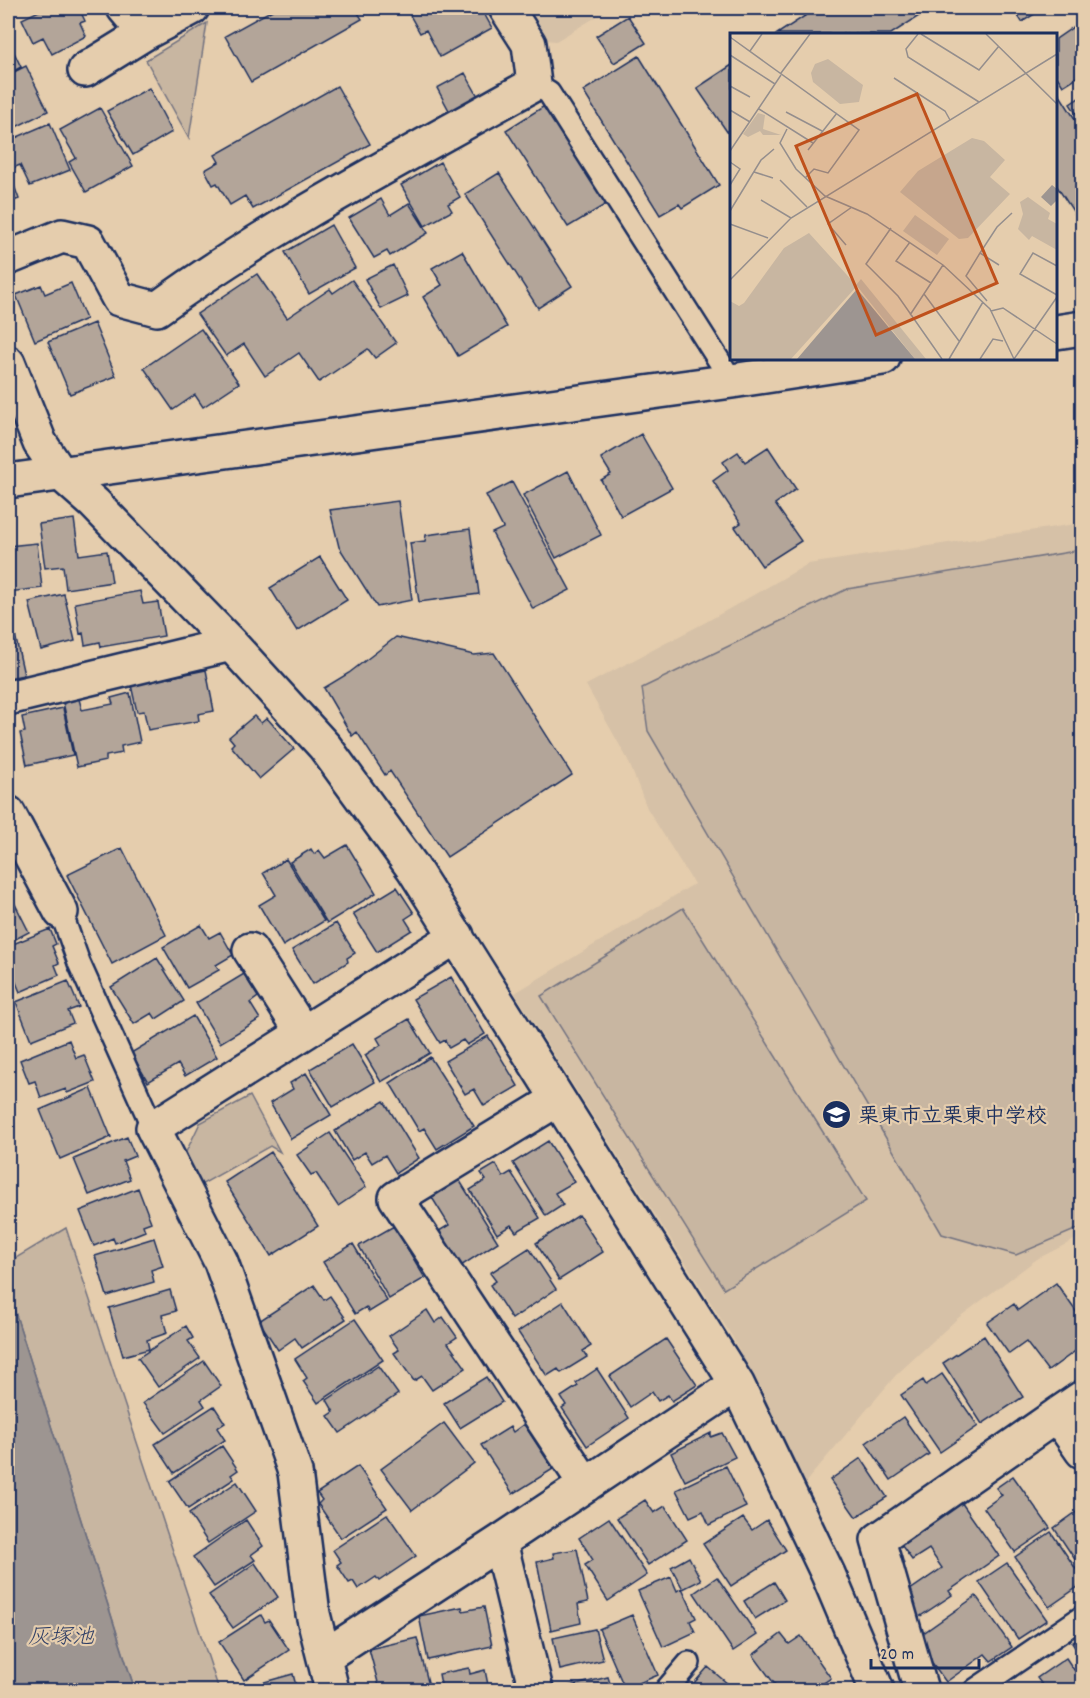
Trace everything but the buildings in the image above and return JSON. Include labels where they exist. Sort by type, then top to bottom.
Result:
[{"type":"street","points":[[124,8],[145,33]]},
{"type":"street","points":[[85,70],[145,33],[192,8]]},
{"type":"street","points":[[8,258],[62,236],[88,242],[119,299],[157,309],[208,272],[290,223],[534,84],[529,44],[506,8]]},
{"type":"street","points":[[1057,333],[1083,328]]},
{"type":"street","points":[[8,482],[870,360]]},
{"type":"street","points":[[8,363],[40,442],[60,473],[94,503],[231,644],[325,747],[413,868],[737,1384],[828,1574],[877,1690]]},
{"type":"street","points":[[8,698],[231,644]]},
{"type":"street","points":[[8,813],[61,912]]},
{"type":"street","points":[[332,1690],[313,1614],[295,1472],[221,1262],[153,1128],[457,936]]},
{"type":"street","points":[[250,950],[303,1033]]},
{"type":"street","points":[[558,1099],[396,1198],[586,1485]]},
{"type":"street","points":[[325,1656],[737,1384]]},
{"type":"street","points":[[921,1690],[878,1540],[1070,1406],[1083,1451]]},
{"type":"street","points":[[500,1542],[536,1690]]},
{"type":"lane","points":[[534,84],[549,93],[732,381]]},
{"type":"lane","points":[[61,912],[79,963],[153,1128]]},
{"type":"lane","points":[[975,1690],[1083,1617]]},
{"type":"lane","points":[[666,1690],[689,1663]]},
{"type":"shaded area","points":[[524,8],[611,8],[556,41],[545,40]]},
{"type":"shaded area","points":[[207,23],[189,138],[146,60]]},
{"type":"shaded area","name":"栗東市立栗東中学校","points":[[1082,523],[1082,1236],[1037,1259],[958,1318],[896,1375],[804,1484],[733,1338],[515,993],[694,884],[647,808],[628,760],[586,685],[706,622],[808,564]]},
{"type":"shaded area","points":[[1082,550],[1082,1227],[1016,1255],[942,1234],[648,731],[642,688],[847,589]]},
{"type":"shaded area","points":[[683,908],[866,1201],[724,1289],[541,996]]},
{"type":"shaded area","points":[[250,1096],[280,1152],[270,1146],[199,1186],[186,1152],[200,1123]]},
{"type":"shaded area","points":[[66,1228],[219,1690],[135,1690],[8,1290],[15,1259],[8,1261],[8,1236],[16,1258]]},
{"type":"water","name":"灰塚池","points":[[8,1290],[130,1675],[135,1690],[8,1690]]},
{"type":"place","name":"栗東市立栗東中学校","points":[[837,1115]]}]
